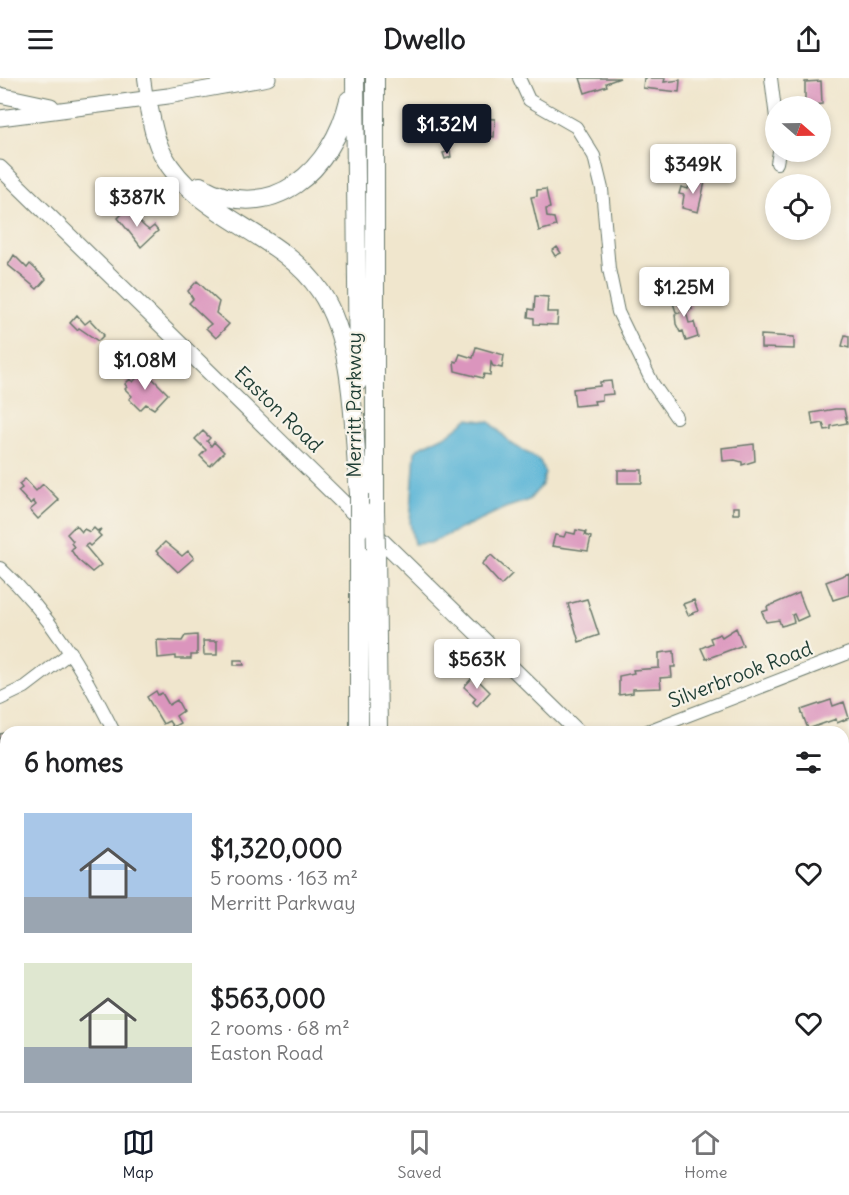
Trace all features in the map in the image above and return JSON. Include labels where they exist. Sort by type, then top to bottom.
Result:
[{"type":"highway","points":[[174,170],[209,191],[231,198],[250,200],[282,192],[308,175],[328,153],[340,132],[354,78]]},
{"type":"highway","name":"Merritt Parkway","points":[[354,78],[359,726]]},
{"type":"highway","name":"Merritt Parkway","points":[[375,78],[375,511],[378,726]]},
{"type":"highway","points":[[147,99],[156,139],[174,170],[199,195],[284,253],[321,292],[336,321],[343,348],[359,494]]},
{"type":"main road","points":[[0,118],[60,108],[147,99],[268,78]]},
{"type":"main road","points":[[0,95],[60,108]]},
{"type":"main road","name":"Easton Road","points":[[0,168],[572,726]]},
{"type":"street","points":[[144,78],[147,99]]},
{"type":"street","points":[[519,78],[529,100],[576,127],[594,156],[602,189],[609,269],[618,312],[653,384],[676,417]]},
{"type":"street","points":[[771,78],[773,96]]},
{"type":"street","points":[[0,568],[38,606],[71,652],[111,726]]},
{"type":"street","points":[[0,699],[25,687],[71,652]]},
{"type":"street","name":"Silverbrook Road","points":[[660,726],[849,653]]},
{"type":"water","points":[[468,419],[490,422],[512,444],[540,461],[545,473],[542,485],[529,500],[505,508],[430,543],[414,544],[410,523],[415,452],[420,447],[449,434]]},
{"type":"building","points":[[580,78],[620,78],[606,83],[607,86],[585,93]]},
{"type":"building","points":[[644,78],[665,78],[664,82],[680,80],[679,92],[643,88]]},
{"type":"building","points":[[821,81],[822,96],[805,96],[805,82]]},
{"type":"building","points":[[476,118],[495,119],[494,137],[475,134]]},
{"type":"building","points":[[450,151],[451,157],[445,159],[443,153]]},
{"type":"building","points":[[691,178],[705,182],[698,212],[682,208],[684,195],[679,194],[681,187],[688,189]]},
{"type":"building","points":[[546,189],[550,208],[546,209],[547,217],[554,218],[556,226],[539,231],[531,197],[537,196],[537,190]]},
{"type":"building","points":[[127,209],[149,230],[154,226],[158,231],[141,247],[118,218]]},
{"type":"building","points":[[557,247],[561,253],[555,256],[552,251]]},
{"type":"building","points":[[14,255],[27,268],[30,264],[46,279],[37,289],[8,265]]},
{"type":"building","points":[[197,281],[219,302],[216,313],[229,324],[216,338],[206,328],[211,324],[189,303],[193,299],[188,291]]},
{"type":"building","points":[[686,295],[692,309],[686,312],[689,323],[694,322],[698,337],[686,341],[683,331],[680,332],[676,324],[675,314],[679,313],[676,312],[672,300]]},
{"type":"building","points":[[535,296],[548,297],[547,312],[558,312],[557,325],[534,324],[534,318],[528,317],[529,309],[534,310]]},
{"type":"building","points":[[77,315],[85,324],[90,320],[104,335],[98,341],[79,328],[77,330],[70,323]]},
{"type":"building","points":[[761,335],[794,337],[794,349],[761,348]]},
{"type":"building","points":[[845,335],[849,336],[849,348],[842,346]]},
{"type":"building","points":[[476,347],[504,355],[502,368],[493,366],[491,362],[490,375],[484,374],[483,378],[455,371],[454,361],[457,362],[460,354],[473,358]]},
{"type":"building","points":[[144,370],[168,394],[154,409],[146,404],[140,410],[129,399],[132,396],[125,389],[127,387],[125,384],[130,379],[133,382]]},
{"type":"building","points":[[611,381],[613,394],[602,395],[602,400],[594,401],[595,404],[575,406],[573,389],[600,386],[600,382]]},
{"type":"building","points":[[844,409],[847,423],[831,426],[831,429],[825,430],[823,423],[813,425],[811,413]]},
{"type":"building","points":[[203,431],[210,438],[207,441],[211,446],[214,442],[224,452],[210,466],[200,456],[206,450],[195,439]]},
{"type":"building","points":[[754,444],[755,461],[742,465],[742,462],[735,460],[723,461],[722,448]]},
{"type":"building","points":[[618,470],[642,470],[642,483],[618,483]]},
{"type":"building","points":[[25,479],[36,491],[43,484],[59,500],[38,519],[30,510],[36,505],[33,501],[30,504],[18,491],[22,488],[19,484]]},
{"type":"building","points":[[733,507],[739,507],[739,514],[733,514]]},
{"type":"building","points":[[76,525],[82,532],[84,529],[90,532],[94,528],[97,531],[101,529],[98,533],[101,536],[90,546],[88,544],[85,546],[101,565],[92,572],[77,559],[71,550],[74,547],[71,543],[73,541],[67,534]]},
{"type":"building","points":[[576,530],[586,532],[585,535],[591,537],[588,551],[552,546],[555,535],[564,537],[566,532],[575,534]]},
{"type":"building","points":[[165,542],[182,556],[188,551],[194,558],[178,572],[156,551]]},
{"type":"building","points":[[491,555],[512,574],[501,585],[482,564]]},
{"type":"building","points":[[849,573],[849,595],[833,600],[826,582]]},
{"type":"building","points":[[799,593],[808,616],[797,621],[794,614],[792,615],[794,622],[781,626],[779,620],[766,622],[762,612],[768,610],[767,607]]},
{"type":"building","points":[[587,599],[599,635],[579,642],[568,604]]},
{"type":"building","points":[[694,600],[698,611],[688,615],[683,604]]},
{"type":"building","points":[[736,628],[743,645],[706,659],[701,648],[712,643],[710,638],[720,634],[722,637]]},
{"type":"building","points":[[197,635],[197,655],[191,655],[191,659],[176,659],[176,656],[158,658],[157,640],[182,641],[185,636]]},
{"type":"building","points":[[203,641],[217,641],[217,655],[204,655]]},
{"type":"building","points":[[674,651],[675,667],[671,667],[672,677],[660,678],[661,688],[633,689],[633,693],[619,695],[619,676],[634,673],[633,670],[659,668],[659,653]]},
{"type":"building","points":[[234,660],[243,660],[244,665],[234,665]]},
{"type":"building","points":[[474,676],[490,692],[477,706],[473,702],[476,698],[464,687]]},
{"type":"building","points":[[156,691],[158,695],[162,693],[169,705],[177,700],[183,711],[176,716],[180,723],[175,726],[169,721],[163,724],[147,697]]},
{"type":"building","points":[[831,700],[833,706],[844,702],[849,718],[837,723],[836,719],[816,726],[807,726],[801,710]]}]
